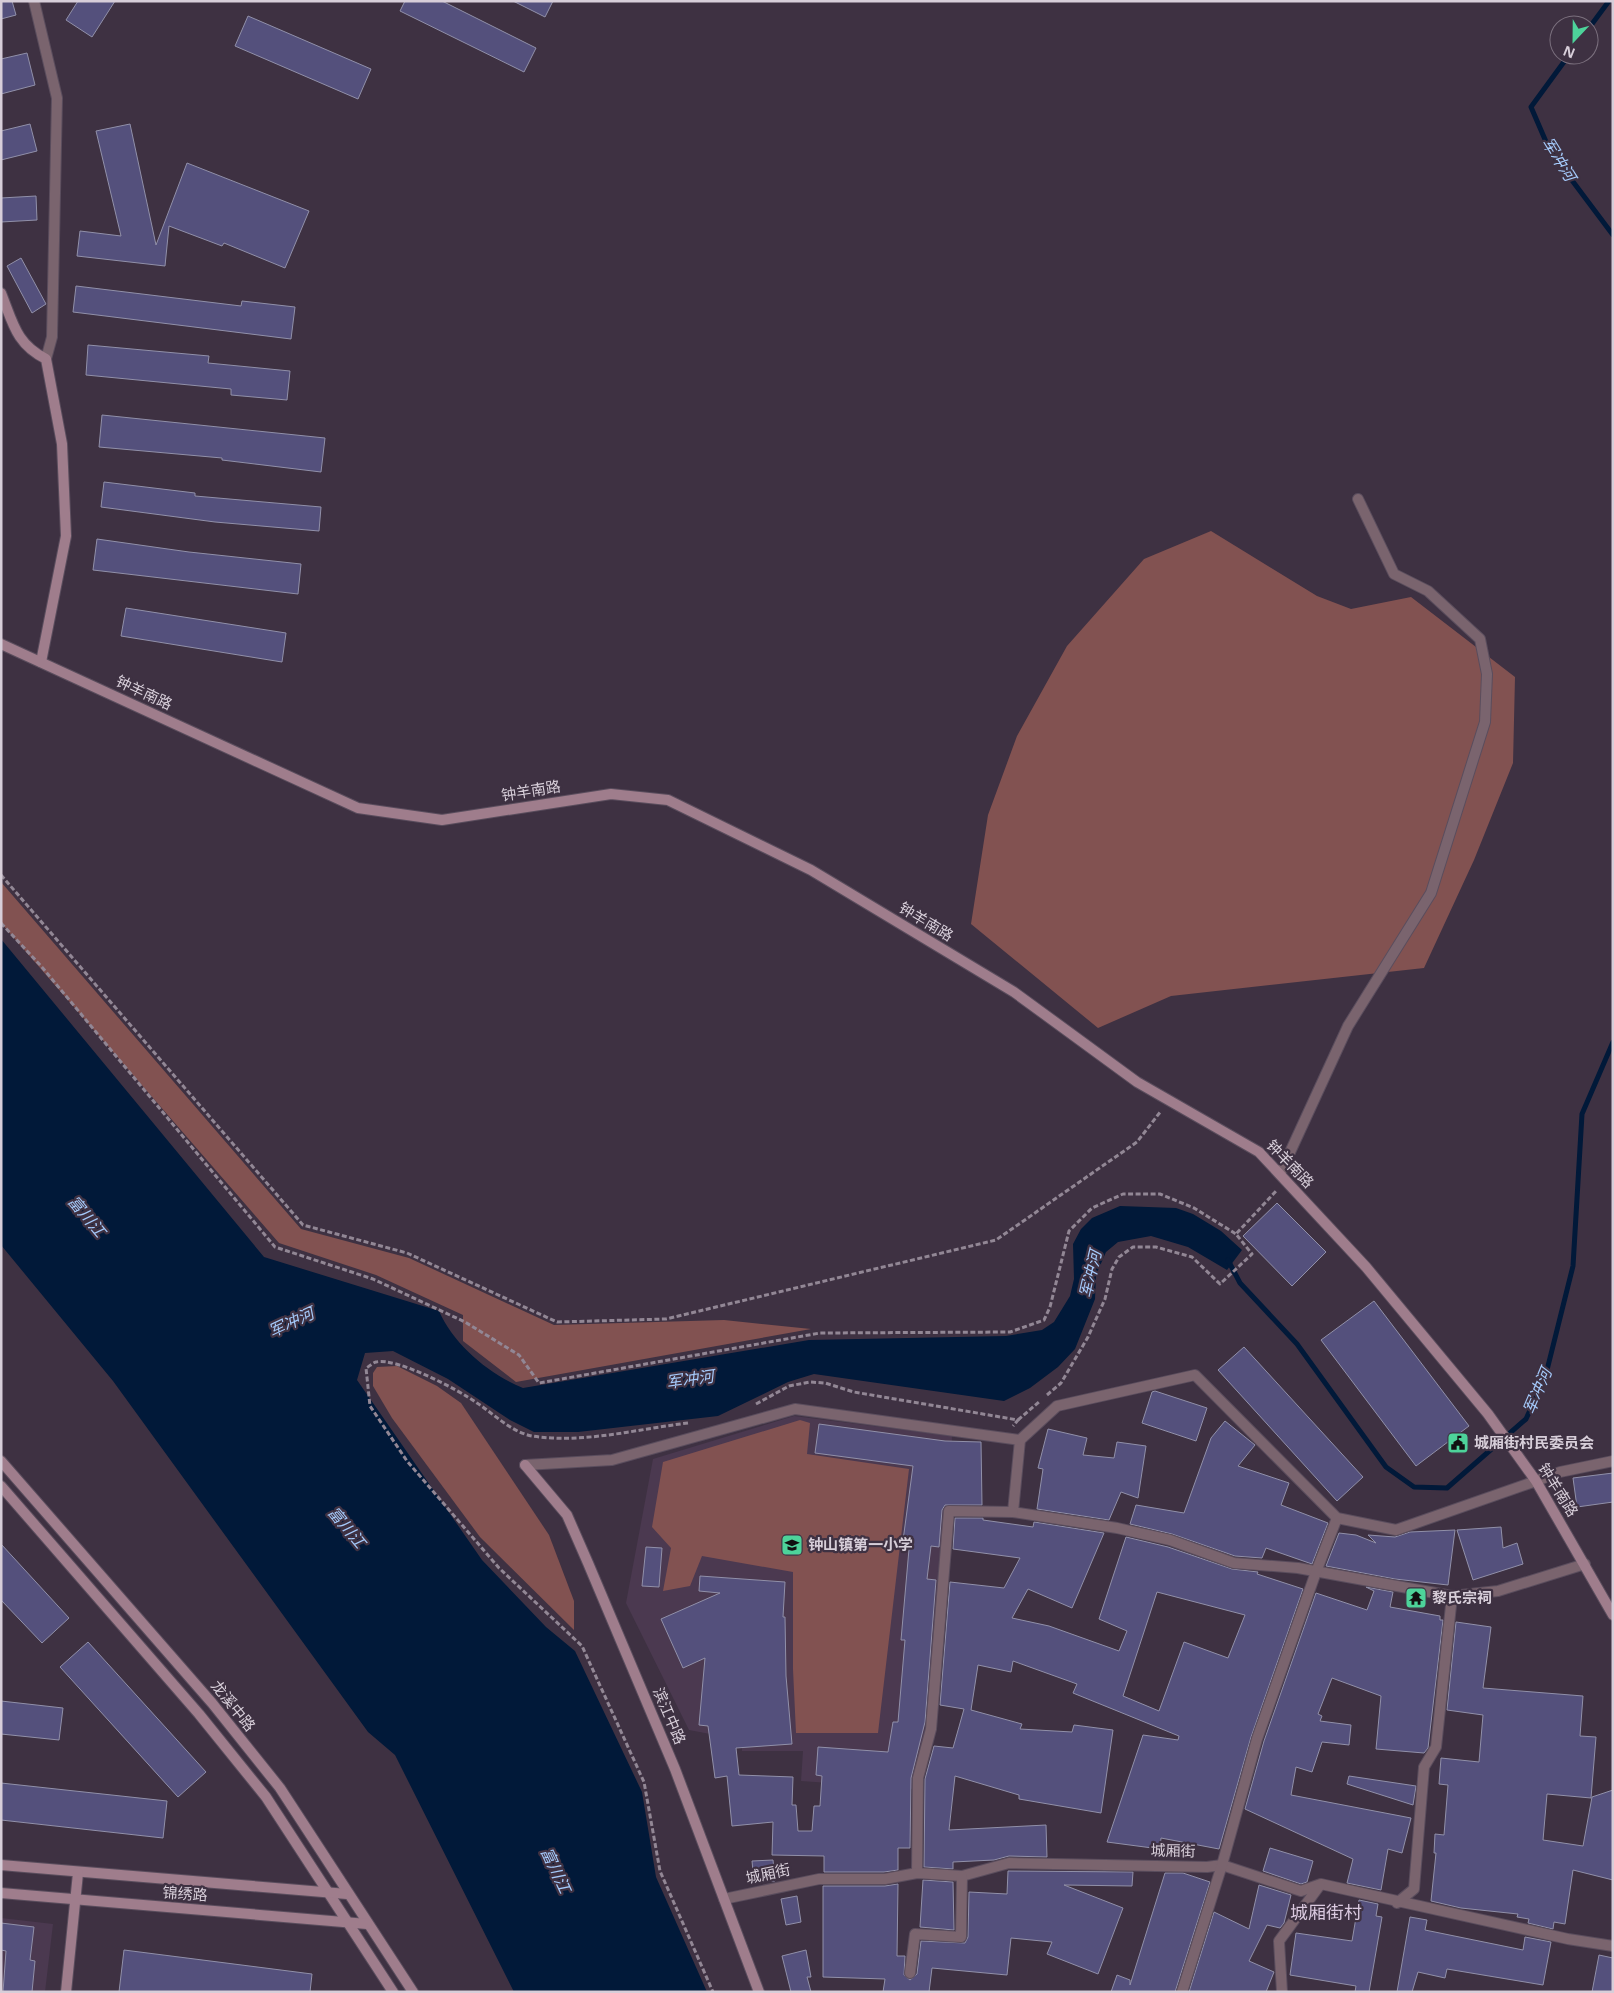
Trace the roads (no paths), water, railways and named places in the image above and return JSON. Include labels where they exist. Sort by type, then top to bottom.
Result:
[{"type":"main road","points":[[1,293],[19,337],[29,350],[46,359],[62,444],[66,536],[41,662]]},
{"type":"main road","name":"钟羊南路","points":[[1,644],[358,808],[442,820],[611,794],[668,800],[828,880],[1014,992],[1136,1082],[1259,1152],[1366,1267],[1488,1414],[1536,1481],[1613,1615]]},
{"type":"main road","name":"龙溪中路","points":[[1,1461],[206,1696],[280,1788],[413,1992]]},
{"type":"main road","name":"滨江中路","points":[[525,1465],[567,1515],[675,1769],[759,1992]]},
{"type":"main road","points":[[1,1486],[199,1714],[266,1797],[392,1992]]},
{"type":"main road","name":"锦绣路","points":[[1,1866],[348,1894]]},
{"type":"main road","points":[[66,1992],[78,1873]]},
{"type":"main road","name":"锦绣路","points":[[1,1893],[76,1901],[368,1924]]},
{"type":"street","points":[[34,1],[58,98],[52,336],[46,359]]},
{"type":"street","points":[[1283,1177],[1348,1026],[1431,893],[1485,722],[1487,674],[1480,640],[1428,591],[1394,574],[1358,499]]},
{"type":"street","points":[[1013,1512],[1020,1440],[1057,1406],[1195,1376],[1337,1518],[1396,1530],[1560,1472],[1613,1461]]},
{"type":"street","points":[[525,1465],[612,1460],[795,1409],[1020,1440]]},
{"type":"street","points":[[917,1874],[918,1778],[931,1729],[949,1511],[1013,1512],[1134,1532],[1170,1540],[1234,1563],[1316,1572],[1452,1596],[1498,1591],[1585,1564]]},
{"type":"street","points":[[1182,1992],[1222,1865],[1257,1739],[1337,1518]]},
{"type":"street","points":[[1397,1903],[1414,1889],[1424,1767],[1436,1747],[1452,1596]]},
{"type":"street","name":"城厢街","points":[[724,1899],[819,1879],[885,1879],[917,1874],[962,1876],[1009,1863],[1222,1865],[1301,1891],[1321,1884],[1397,1903],[1568,1940],[1613,1946]]},
{"type":"street","points":[[910,1973],[915,1934],[961,1937],[962,1876]]},
{"type":"street","points":[[1282,1992],[1279,1941],[1321,1884]]},
{"type":"water","name":"富川江","points":[[1,939],[264,1257],[439,1311],[463,1347],[498,1375],[523,1388],[809,1340],[1006,1336],[1042,1330],[1054,1322],[1070,1296],[1074,1279],[1073,1244],[1081,1229],[1092,1218],[1120,1206],[1176,1208],[1193,1214],[1221,1231],[1242,1250],[1227,1270],[1188,1247],[1151,1236],[1118,1242],[1106,1252],[1096,1275],[1095,1299],[1075,1349],[1058,1367],[1030,1388],[1004,1401],[814,1374],[788,1382],[718,1416],[578,1432],[534,1432],[510,1420],[448,1379],[393,1351],[365,1353],[357,1380],[482,1560],[546,1627],[575,1651],[642,1792],[656,1877],[707,1992],[514,1992],[395,1755],[368,1732],[113,1381],[1,1245]]},
{"type":"waterway","name":"军冲河","points":[[1599,15],[1609,1]]},
{"type":"waterway","name":"军冲河","points":[[1562,65],[1531,107],[1550,151],[1613,235]]},
{"type":"waterway","name":"军冲河","points":[[1228,1260],[1240,1283],[1297,1344],[1386,1467],[1414,1487],[1447,1488],[1526,1419],[1545,1378],[1573,1266],[1582,1114],[1613,1042]]},
{"type":"place","name":"城厢街村民委员会","points":[[1458,1443]]},
{"type":"place","name":"钟山镇第一小学","points":[[792,1545]]},
{"type":"place","name":"黎氏宗祠","points":[[1416,1598]]},
{"type":"district","name":"城厢街村","points":[[1326,1913]]}]
